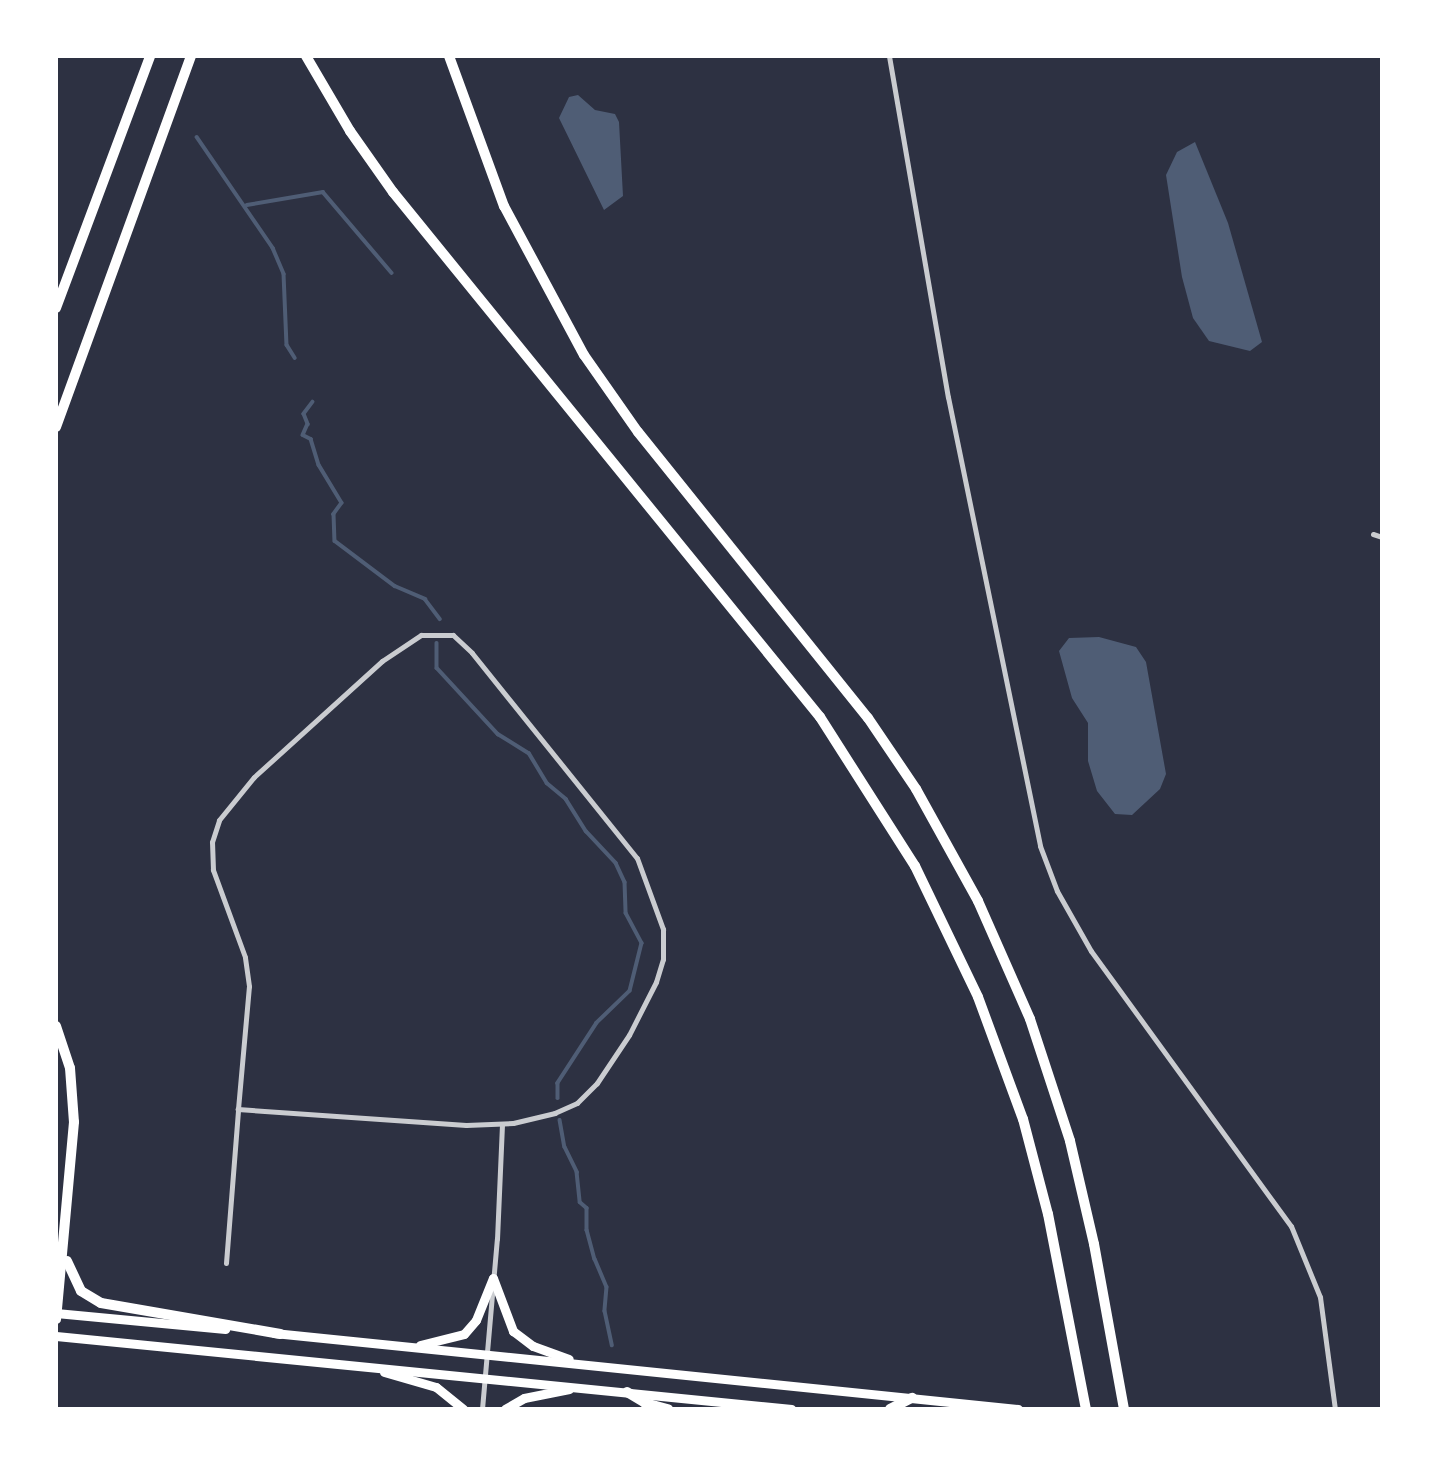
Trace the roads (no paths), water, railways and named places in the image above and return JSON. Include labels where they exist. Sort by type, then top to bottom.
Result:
[{"type":"highway","points":[[56,307],[150,56]]},
{"type":"highway","points":[[56,427],[191,56]]},
{"type":"highway","points":[[306,56],[349,131],[393,192],[800,691],[856,769],[915,866],[974,987],[1020,1111],[1048,1214],[1086,1409]]},
{"type":"highway","points":[[450,56],[504,206],[584,355],[638,432],[862,710],[916,789],[978,901],[1030,1018],[1070,1140],[1094,1244],[1124,1409]]},
{"type":"highway","points":[[56,1026],[74,1097],[65,1246],[57,1315]]},
{"type":"highway","points":[[65,1246],[74,1281],[101,1303],[280,1334]]},
{"type":"highway","points":[[627,1392],[645,1403],[668,1409]]},
{"type":"highway","points":[[890,1409],[912,1398]]},
{"type":"main road","points":[[400,1346],[443,1342],[464,1334],[476,1320],[493,1278]]},
{"type":"main road","points":[[493,1278],[508,1324],[519,1337],[582,1364]]},
{"type":"main road","points":[[57,1315],[280,1334],[1018,1409]]},
{"type":"main road","points":[[56,1336],[791,1409]]},
{"type":"main road","points":[[369,1366],[436,1387],[463,1409]]},
{"type":"main road","points":[[505,1409],[524,1398],[575,1387]]},
{"type":"street","points":[[890,56],[948,397],[1040,846],[1058,891],[1091,951],[1291,1226],[1320,1297],[1335,1409]]},
{"type":"street","points":[[1373,534],[1382,537]]},
{"type":"street","points":[[226,1263],[248,971],[215,882],[212,846],[227,805],[254,777],[382,661],[421,635],[442,632],[466,645],[621,833],[645,873],[662,922],[663,959],[656,982],[629,1035],[597,1083],[568,1108],[502,1124],[238,1109]]},
{"type":"street","points":[[481,1409],[493,1278],[502,1124]]},
{"type":"water","points":[[578,95],[595,110],[615,114],[619,122],[623,196],[604,210],[559,118],[569,97]]},
{"type":"water","points":[[1195,142],[1228,223],[1262,342],[1250,351],[1209,341],[1193,318],[1182,277],[1166,175],[1177,152]]},
{"type":"water","points":[[1099,637],[1136,647],[1146,662],[1166,774],[1160,789],[1132,815],[1115,814],[1097,791],[1088,761],[1088,723],[1072,698],[1059,651],[1069,638]]},
{"type":"waterway","points":[[197,137],[273,248],[284,274],[287,345],[295,358]]},
{"type":"waterway","points":[[247,205],[323,192],[392,273]]},
{"type":"waterway","points":[[313,402],[304,414],[308,424],[303,435],[311,439],[319,465],[342,503],[334,514],[335,541],[395,586],[425,599],[440,619]]},
{"type":"waterway","points":[[437,643],[437,668],[498,734],[529,753],[547,783],[566,799],[586,831],[616,863],[625,882],[626,913],[642,943],[630,991],[597,1023],[558,1083],[558,1098]]},
{"type":"waterway","points":[[560,1120],[565,1147],[577,1172],[580,1202],[587,1208],[587,1230],[595,1259],[607,1287],[605,1311],[612,1345]]}]
